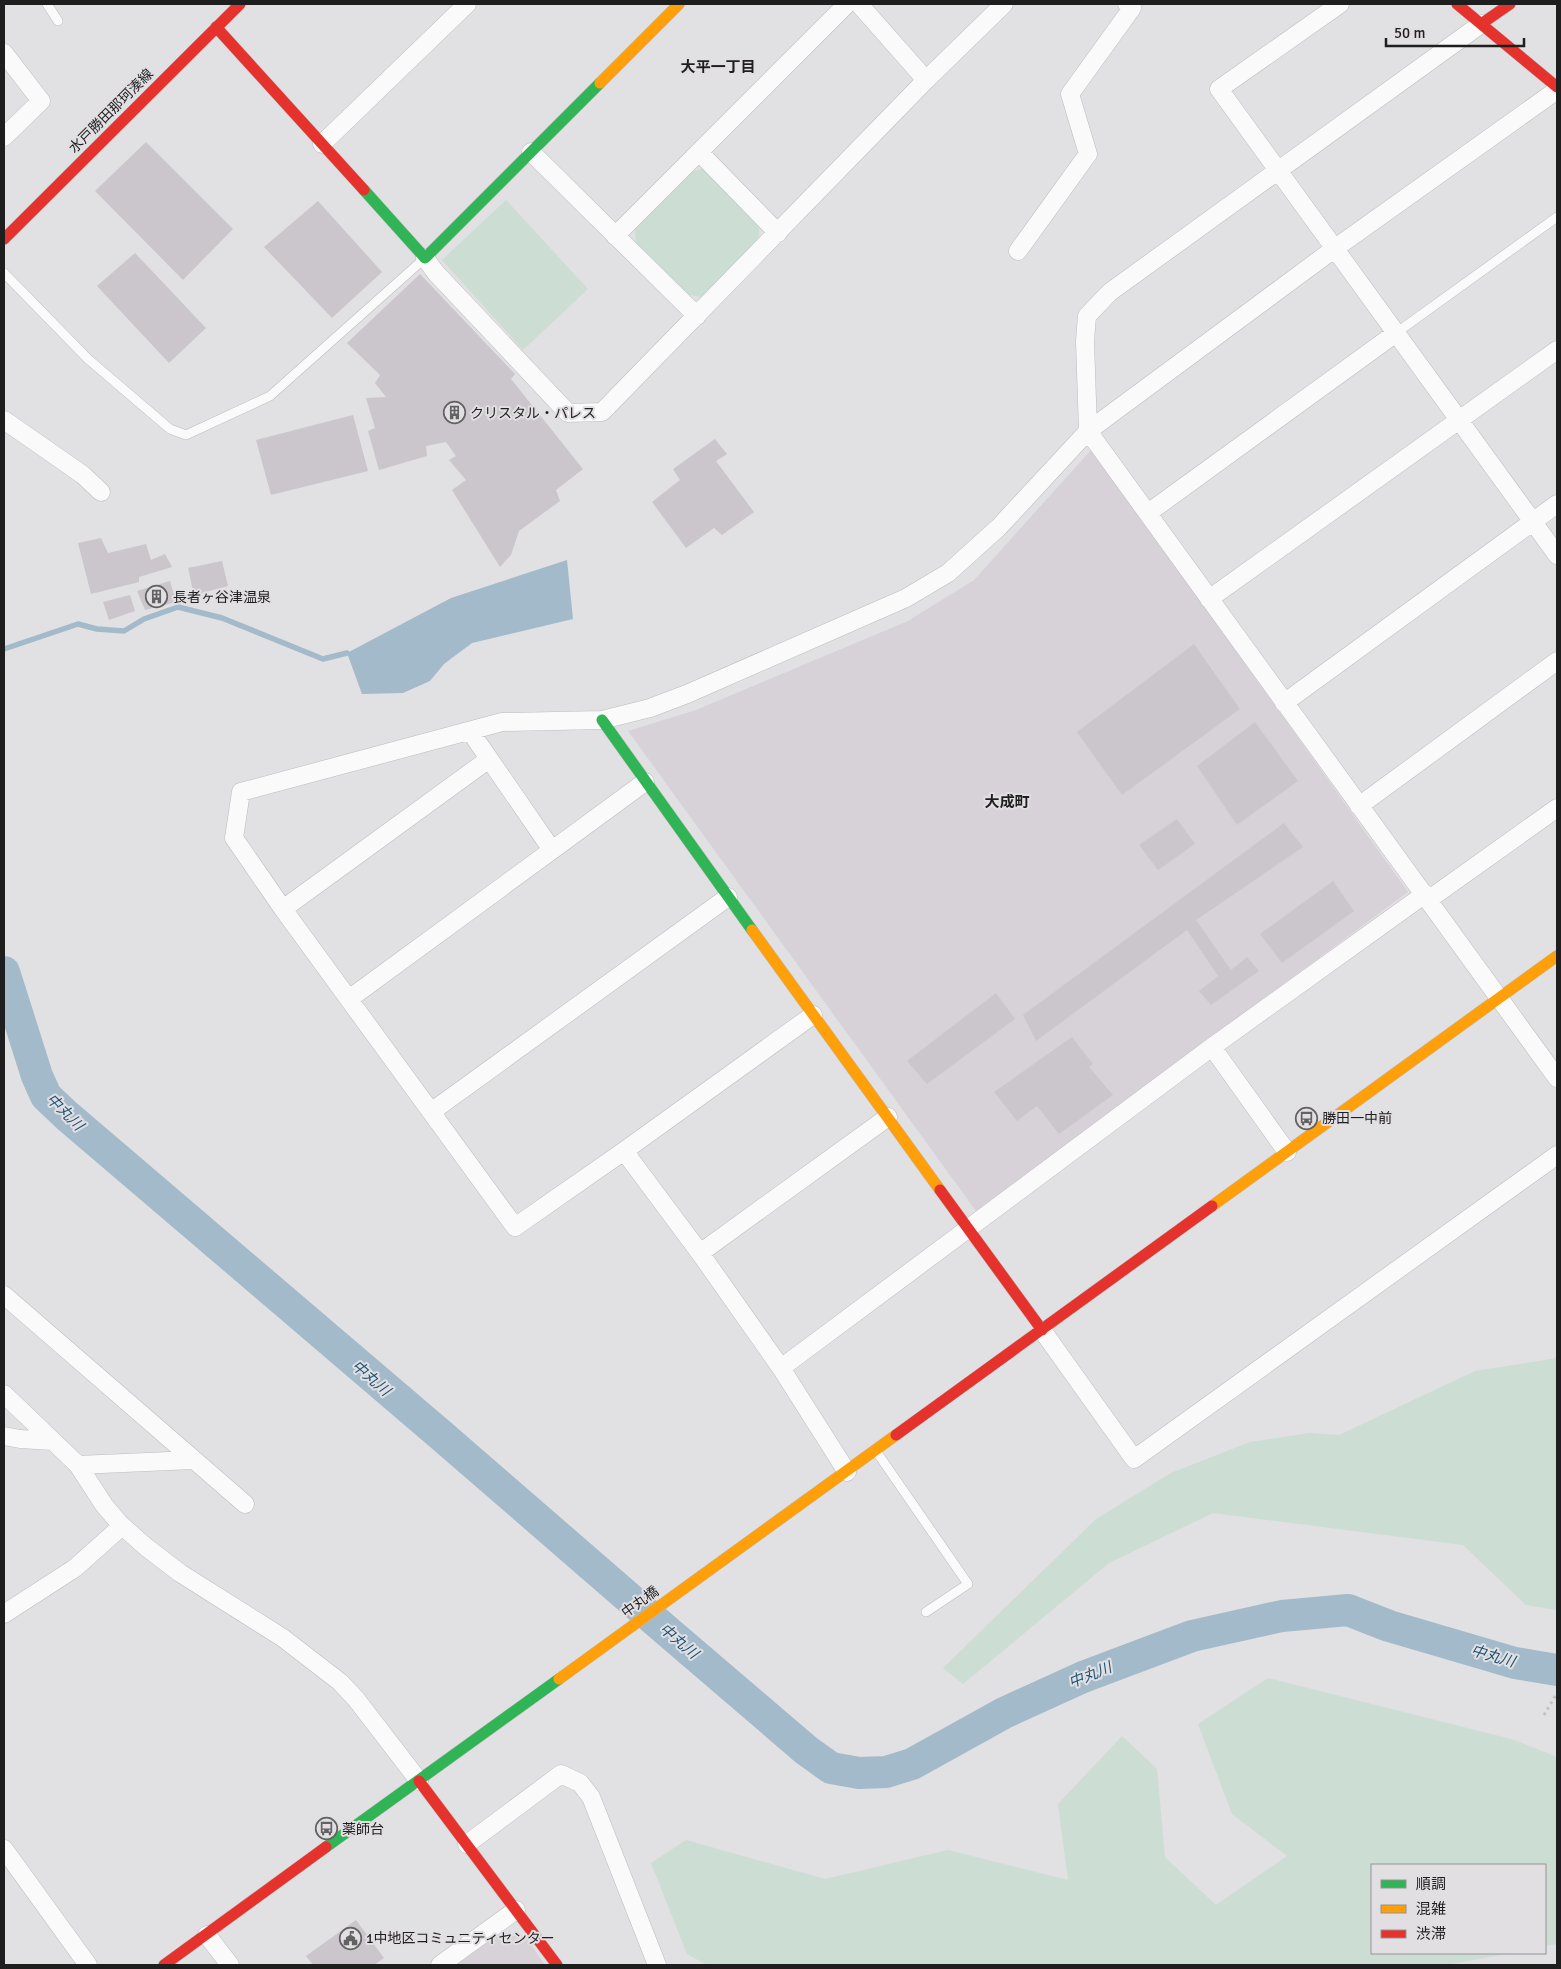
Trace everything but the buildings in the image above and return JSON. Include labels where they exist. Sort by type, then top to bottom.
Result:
[{"type":"street","name":"水戸勝田那珂湊線","points":[[4,240],[240,4]]},
{"type":"street","points":[[322,144],[467,4]]},
{"type":"street","points":[[425,258],[679,4]]},
{"type":"street","points":[[616,236],[847,4]]},
{"type":"street","points":[[859,4],[926,80]]},
{"type":"street","points":[[216,27],[425,258],[436,273],[568,412],[602,412],[926,80],[1004,4]]},
{"type":"street","points":[[1018,251],[1088,154],[1070,94],[1132,8],[1127,4]]},
{"type":"street","points":[[1340,4],[1220,89],[1557,555]]},
{"type":"street","points":[[813,1015],[515,1227],[283,910],[234,838],[241,792],[502,722],[602,720],[650,708],[687,694],[906,598],[948,573],[999,527],[1088,431],[1334,249],[1557,88],[1457,4]]},
{"type":"street","points":[[1510,4],[1110,292],[1087,316],[1085,341],[1088,431],[1557,1078]]},
{"type":"street","points":[[4,53],[41,101],[4,137]]},
{"type":"street","points":[[531,152],[697,316]]},
{"type":"street","points":[[699,152],[778,233]]},
{"type":"street","points":[[1148,513],[1396,334]]},
{"type":"street","points":[[1210,599],[1557,350]]},
{"type":"street","points":[[4,420],[83,475],[101,492]]},
{"type":"street","points":[[1284,703],[1557,504]]},
{"type":"street","points":[[1359,806],[1557,661]]},
{"type":"street","points":[[602,720],[1134,1459],[1557,1155]]},
{"type":"street","points":[[470,731],[552,850]]},
{"type":"street","points":[[283,910],[489,759]]},
{"type":"street","points":[[349,999],[645,782]]},
{"type":"street","points":[[781,1368],[1212,1047],[1557,808]]},
{"type":"street","points":[[431,1112],[728,897]]},
{"type":"street","name":"中丸橋","points":[[164,1965],[1557,956]]},
{"type":"street","points":[[1212,1047],[1287,1152]]},
{"type":"street","points":[[700,1254],[888,1117]]},
{"type":"street","points":[[624,1151],[781,1368],[847,1472]]},
{"type":"street","points":[[4,1295],[245,1504]]},
{"type":"street","points":[[4,1394],[78,1464],[104,1504],[122,1526],[146,1547],[180,1573],[283,1638],[340,1682],[356,1699],[557,1965]]},
{"type":"street","points":[[4,1436],[53,1441]]},
{"type":"street","points":[[78,1464],[193,1460]]},
{"type":"street","points":[[4,1614],[75,1568],[122,1526]]},
{"type":"street","points":[[467,1844],[561,1774],[580,1783],[591,1797],[657,1965]]},
{"type":"street","points":[[4,1849],[88,1965]]},
{"type":"street","points":[[440,1965],[516,1910]]},
{"type":"street","points":[[207,1935],[230,1965]]},
{"type":"lane","points":[[47,4],[58,21]]},
{"type":"lane","points":[[1396,334],[1557,217]]},
{"type":"lane","points":[[4,273],[88,359],[170,429],[186,435],[270,396],[425,258]]},
{"type":"lane","points":[[876,1451],[968,1584],[926,1612]]},
{"type":"path","points":[[1544,1715],[1556,1694]]},
{"type":"shaded area","points":[[704,168],[759,225],[759,240],[701,297],[689,295],[636,244],[635,228],[692,172]]},
{"type":"shaded area","points":[[506,200],[588,289],[523,350],[442,260]]},
{"type":"shaded area","points":[[1092,449],[1408,892],[976,1211],[628,731],[696,710],[908,621],[974,580]]},
{"type":"shaded area","points":[[1557,1356],[1557,1610],[1526,1605],[1463,1545],[1213,1513],[1109,1563],[963,1684],[943,1668],[1096,1519],[1171,1473],[1250,1442],[1310,1433],[1339,1435],[1475,1371],[1552,1359]]},
{"type":"shaded area","points":[[1268,1678],[1511,1739],[1557,1757],[1557,1944],[1546,1946],[1546,1864],[1371,1864],[1371,1954],[1506,1954],[1447,1965],[707,1965],[687,1954],[651,1863],[686,1840],[825,1879],[948,1850],[1068,1880],[1058,1804],[1122,1736],[1157,1769],[1165,1857],[1216,1905],[1287,1856],[1232,1814],[1198,1724]]},
{"type":"shaded area","points":[[497,1935],[525,1936],[545,1965],[456,1965]]},
{"type":"water","points":[[567,560],[573,619],[472,643],[444,664],[430,681],[403,693],[362,694],[347,653],[451,598]]},
{"type":"waterway","points":[[4,649],[78,624],[97,629],[124,631],[144,619],[178,607],[222,618],[323,659],[347,653]]},
{"type":"waterway","name":"中丸川","points":[[4,972],[37,1076],[46,1096],[806,1750],[831,1768],[859,1773],[886,1772],[912,1764],[1004,1713],[1083,1677],[1192,1636],[1282,1616],[1348,1610],[1389,1626],[1515,1663],[1557,1670]]},
{"type":"traffic: fast","points":[[364,190],[425,258],[600,83]]},
{"type":"traffic: fast","points":[[602,720],[752,930]]},
{"type":"traffic: fast","points":[[326,1847],[559,1679]]},
{"type":"traffic: slow","points":[[600,83],[679,4]]},
{"type":"traffic: slow","points":[[752,930],[940,1190]]},
{"type":"traffic: slow","points":[[1212,1206],[1557,956]]},
{"type":"traffic: slow","points":[[559,1679],[896,1435]]},
{"type":"traffic: jam","points":[[4,239],[240,4]]},
{"type":"traffic: jam","points":[[1457,4],[1557,87]]},
{"type":"traffic: jam","points":[[1481,24],[1510,4]]},
{"type":"traffic: jam","points":[[216,27],[364,190]]},
{"type":"traffic: jam","points":[[940,1190],[1042,1330]]},
{"type":"traffic: jam","points":[[896,1435],[1212,1206]]},
{"type":"traffic: jam","points":[[419,1781],[557,1965]]},
{"type":"traffic: jam","points":[[164,1965],[326,1847]]},
{"type":"place","name":"クリスタル・パレス","points":[[454,413]]},
{"type":"place","name":"長者ヶ谷津温泉","points":[[157,597]]},
{"type":"place","name":"勝田一中前","points":[[1306,1118]]},
{"type":"place","name":"薬師台","points":[[326,1829]]},
{"type":"place","name":"1中地区コミュニティセンター","points":[[350,1938]]},
{"type":"district","name":"大平一丁目","points":[[718,67]]},
{"type":"district","name":"大成町","points":[[1007,802]]}]
